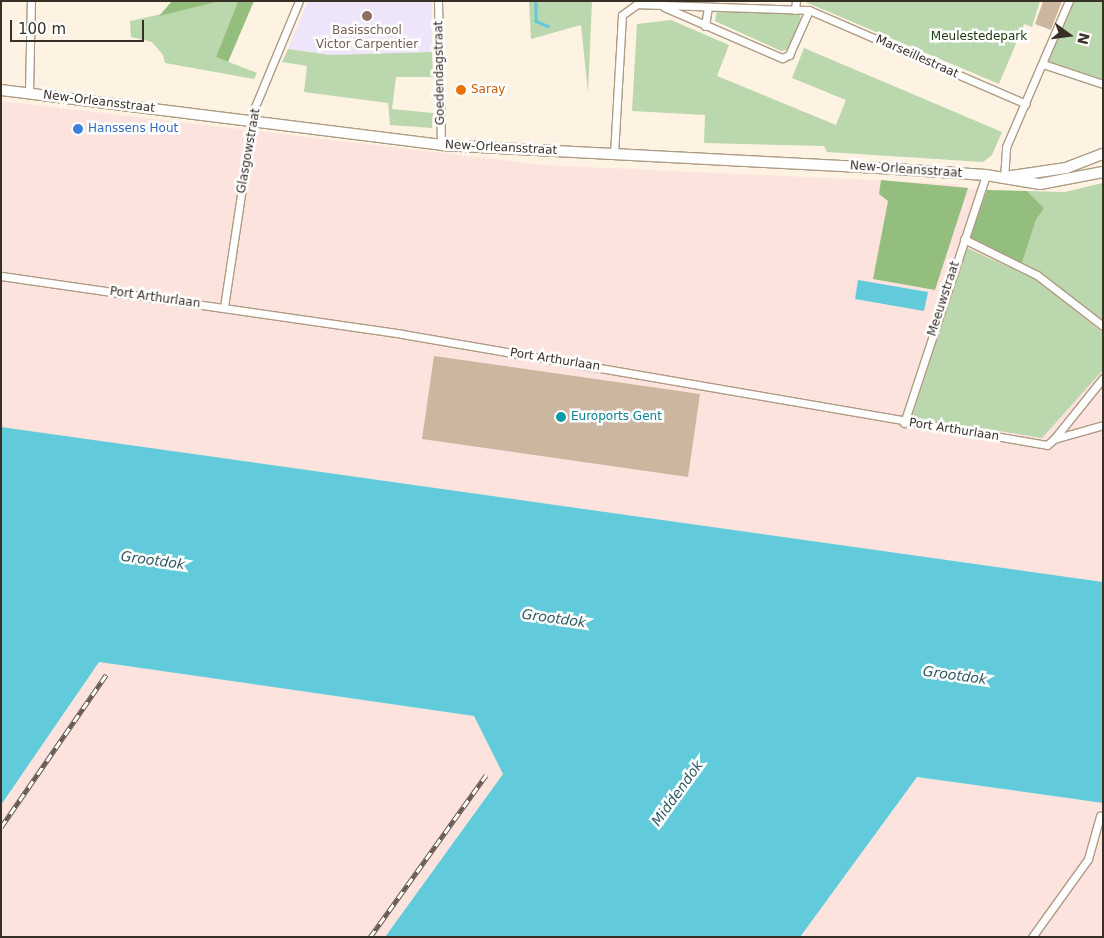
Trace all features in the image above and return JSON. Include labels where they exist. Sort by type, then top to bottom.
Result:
[{"type":"main road","name":"New-Orleansstraat","points":[[1,90],[441,145],[986,175],[1040,184],[1103,172]]},
{"type":"main road","name":"New-Orleansstraat","points":[[1004,178],[1066,168],[1103,154]]},
{"type":"street","points":[[29,93],[31,1]]},
{"type":"street","name":"Glasgowstraat","points":[[224,307],[252,121],[299,1]]},
{"type":"street","name":"Goedendagstraat","points":[[438,1],[441,145]]},
{"type":"street","points":[[795,10],[796,1]]},
{"type":"street","points":[[1004,178],[1006,147],[1069,1]]},
{"type":"street","name":"Marseillestraat","points":[[614,154],[622,15],[637,4],[708,7],[761,5],[809,10],[1026,104]]},
{"type":"street","name":"Marseillestraat","points":[[661,6],[782,58],[790,55],[809,10]]},
{"type":"street","points":[[705,26],[708,7]]},
{"type":"street","points":[[1043,64],[1103,84]]},
{"type":"street","name":"Meeuwstraat","points":[[904,423],[986,175]]},
{"type":"street","points":[[964,240],[1037,275],[1103,326]]},
{"type":"street","name":"Port Arthurlaan","points":[[1,276],[224,307],[640,374],[904,423],[1047,445],[1054,439],[1103,425]]},
{"type":"street","points":[[1054,439],[1103,378]]},
{"type":"street","points":[[1032,937],[1088,859],[1100,816]]},
{"type":"shaded area","name":"Basisschool Victor Carpentier","points":[[308,1],[432,1],[432,52],[330,55],[288,49]]},
{"type":"shaded area","points":[[1,101],[543,165],[955,184],[971,189],[1044,192],[1065,192],[1103,183],[1103,582],[1,427]]},
{"type":"shaded area","points":[[99,662],[474,716],[503,774],[385,937],[1,937],[1,805]]},
{"type":"shaded area","points":[[917,777],[1103,803],[1103,937],[800,937]]},
{"type":"green space","points":[[172,1],[220,1],[159,16]]},
{"type":"green space","points":[[220,1],[238,1],[216,57],[257,73],[254,79],[165,63],[163,55],[152,42],[131,37],[130,21]]},
{"type":"green space","points":[[238,1],[254,1],[228,62],[216,57]]},
{"type":"green space","points":[[529,1],[592,1],[588,93],[581,25],[531,39]]},
{"type":"green space","name":"Meulestedepark","points":[[803,1],[1040,1],[1032,27],[1024,24],[999,84]]},
{"type":"green space","points":[[1073,1],[1103,1],[1103,79],[1048,62]]},
{"type":"green space","points":[[717,10],[800,14],[801,21],[788,50],[781,51],[715,21]]},
{"type":"green space","points":[[671,20],[729,45],[717,76],[836,125],[846,100],[792,78],[804,48],[1002,132],[992,155],[983,162],[827,152],[824,146],[704,143],[705,115],[632,111],[637,24]]},
{"type":"green space","points":[[288,49],[330,55],[432,52],[433,77],[396,77],[392,109],[433,113],[432,128],[390,125],[388,103],[304,92],[307,66],[282,62]]},
{"type":"green space","points":[[881,180],[968,188],[935,290],[873,279],[888,201],[879,194]]},
{"type":"green space","points":[[1103,183],[1103,322],[1022,263],[1036,220],[1044,208],[1027,191],[1065,192]]},
{"type":"green space","points":[[987,190],[1027,191],[1044,208],[1036,220],[1022,263],[970,238]]},
{"type":"green space","points":[[967,248],[1037,280],[1103,333],[1103,370],[1042,438],[912,417]]},
{"type":"water","points":[[858,280],[928,292],[924,311],[855,299]]},
{"type":"water","points":[[1,427],[1103,582],[1103,803],[917,777],[800,937],[385,937],[503,774],[474,716],[99,662],[1,805]]},
{"type":"building","points":[[1062,1],[1051,30],[1035,24],[1043,2]]},
{"type":"building","name":"Euroports Gent","points":[[434,356],[700,394],[688,477],[422,439]]},
{"type":"waterway","points":[[536,3],[536,21],[548,26]]},
{"type":"railway","points":[[1,827],[106,675]]},
{"type":"railway","points":[[370,937],[486,775]]},
{"type":"place","name":"Basisschool Victor Carpentier","points":[[367,16]]},
{"type":"place","name":"Saray","points":[[461,90]]},
{"type":"place","name":"Hanssens Hout","points":[[78,129]]},
{"type":"place","name":"Euroports Gent","points":[[561,417]]},
{"type":"water label","name":"Grootdok","points":[[153,560]]},
{"type":"water label","name":"Grootdok","points":[[554,618]]},
{"type":"water label","name":"Grootdok","points":[[955,675]]},
{"type":"water label","name":"Middendok","points":[[677,793]]}]
